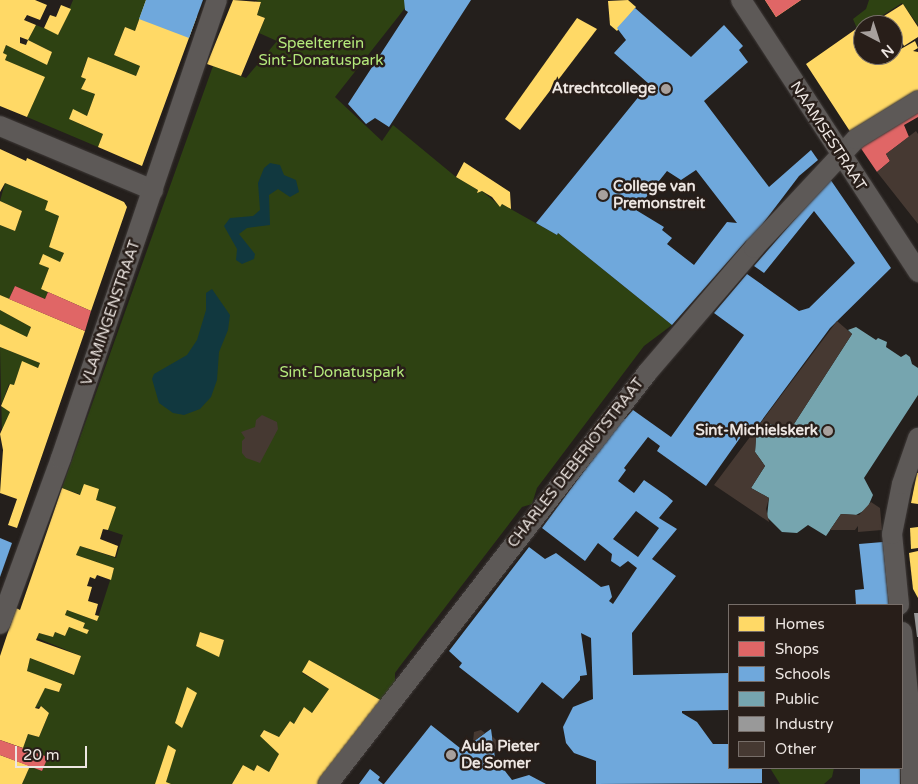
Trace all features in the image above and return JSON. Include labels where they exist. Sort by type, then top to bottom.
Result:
[{"type":"street","name":"VLAMINGENSTRAAT","points":[[0,624],[61,458],[217,0]]},
{"type":"street","name":"NAAMSESTRAAT","points":[[741,0],[918,272]]},
{"type":"street","name":"CHARLES DEBERIOTSTRAAT","points":[[328,784],[647,373],[768,232],[856,139],[918,101]]},
{"type":"street","points":[[0,126],[153,190]]},
{"type":"street","points":[[899,604],[892,534],[902,484],[918,438]]},
{"type":"street","points":[[903,642],[910,713],[911,784]]},
{"type":"green space","points":[[73,0],[146,0],[135,31],[125,27],[114,55],[140,66],[136,76],[88,57],[81,76],[86,79],[81,89],[95,94],[87,116],[73,110],[69,119],[103,134],[98,147],[27,117],[44,77],[5,60],[3,53],[6,45],[47,65],[52,52],[28,40],[36,25],[59,34]]},
{"type":"green space","name":"Sint-Donatuspark","points":[[256,0],[405,0],[409,3],[335,97],[382,141],[393,125],[456,177],[478,190],[477,193],[482,191],[500,206],[502,204],[557,235],[558,233],[672,325],[644,346],[537,488],[532,504],[522,507],[400,666],[395,673],[395,684],[384,702],[309,660],[302,673],[329,689],[312,713],[304,707],[294,724],[290,721],[279,737],[264,730],[260,735],[279,754],[269,772],[257,765],[254,771],[243,765],[232,784],[22,784],[30,766],[42,771],[48,757],[23,748],[28,734],[39,737],[49,713],[41,706],[35,708],[45,688],[59,692],[62,685],[27,671],[30,658],[73,675],[81,656],[37,638],[39,633],[53,637],[55,632],[65,636],[69,627],[88,633],[89,630],[83,628],[85,623],[65,615],[67,610],[97,621],[114,568],[76,555],[80,546],[116,558],[123,535],[108,530],[115,507],[62,488],[213,66],[246,78],[277,41],[259,33],[265,18],[257,15],[261,3]],"holes":[[[200,632],[224,640],[219,656],[196,646]]]},
{"type":"green space","points":[[869,0],[918,0],[918,25],[902,3],[883,15],[858,15],[866,9]]},
{"type":"green space","points":[[5,183],[56,204],[53,213],[59,216],[49,247],[64,253],[60,262],[43,255],[39,263],[49,268],[41,289],[48,292],[45,299],[15,286],[9,299],[0,295],[0,225],[15,231],[22,211],[0,201]]},
{"type":"green space","points":[[0,310],[31,327],[27,337],[0,325]]},
{"type":"green space","points":[[0,347],[40,363],[38,368],[22,362],[14,385],[9,384],[1,405]]},
{"type":"green space","points":[[1,406],[10,412],[2,435]]},
{"type":"green space","points":[[771,769],[834,769],[832,777],[824,784],[780,784]]},
{"type":"water","points":[[270,163],[280,165],[284,175],[296,180],[299,192],[290,197],[278,189],[269,195],[270,225],[247,228],[239,234],[255,254],[254,259],[242,264],[236,260],[237,249],[224,226],[230,218],[253,216],[260,210],[258,183],[264,168]]},
{"type":"water","points":[[212,289],[230,315],[228,330],[219,352],[217,380],[211,397],[200,409],[184,415],[173,413],[159,403],[152,379],[154,374],[187,355],[197,340],[206,310],[206,293]]},
{"type":"building: Homes","points":[[0,0],[35,0],[47,5],[40,20],[27,15],[24,20],[36,25],[28,40],[52,52],[47,65],[6,45],[3,53],[7,55],[5,60],[45,77],[27,117],[0,106]],"holes":[[[20,37],[28,40],[26,45],[20,43]]]},
{"type":"building: Homes","points":[[146,0],[197,16],[142,166],[98,147],[103,134],[69,119],[73,109],[87,116],[95,94],[81,89],[86,79],[81,77],[88,57],[136,76],[140,66],[114,55],[125,27],[135,31]]},
{"type":"building: Homes","points":[[233,0],[261,2],[257,15],[265,18],[241,76],[207,64]]},
{"type":"building: Homes","points":[[628,0],[636,7],[617,31],[610,25],[608,1]]},
{"type":"building: Homes","points":[[765,0],[801,0],[776,17]]},
{"type":"building: Homes","points":[[903,4],[918,27],[918,37],[904,46],[903,15],[886,15]]},
{"type":"building: Homes","points":[[61,5],[71,9],[58,35],[44,28],[50,15],[56,17]]},
{"type":"building: Homes","points":[[577,18],[597,29],[520,130],[505,119]]},
{"type":"building: Homes","points":[[853,31],[853,65],[903,65],[903,48],[915,41],[918,48],[913,51],[918,52],[918,96],[853,136],[806,64]]},
{"type":"building: Homes","points":[[0,149],[26,161],[27,158],[124,202],[127,207],[91,311],[41,289],[49,268],[39,264],[43,254],[60,262],[64,253],[49,247],[59,216],[45,210],[48,201],[5,183],[0,192]]},
{"type":"building: Homes","points":[[464,162],[510,192],[511,209],[502,204],[500,207],[492,197],[482,191],[477,193],[478,190],[456,177]]},
{"type":"building: Homes","points":[[0,201],[22,211],[15,231],[0,225]]},
{"type":"building: Homes","points":[[0,295],[85,331],[17,528],[8,525],[17,499],[0,493],[3,450],[0,434],[10,412],[1,406],[10,384],[14,385],[22,361],[38,368],[40,363],[0,347],[0,324],[27,337],[31,327],[0,310]]},
{"type":"building: Homes","points":[[918,473],[918,504],[911,503]]},
{"type":"building: Homes","points":[[84,484],[99,489],[96,500],[116,507],[108,530],[103,529],[100,539],[118,546],[115,557],[80,546],[76,555],[114,568],[111,580],[97,575],[95,579],[90,577],[87,586],[92,587],[88,601],[98,604],[95,615],[99,616],[97,621],[67,610],[65,615],[85,623],[83,628],[89,630],[87,634],[69,627],[65,636],[55,632],[53,637],[39,633],[36,640],[81,656],[74,675],[30,658],[27,671],[62,684],[59,692],[45,688],[35,708],[39,709],[41,706],[49,713],[39,737],[28,734],[23,748],[0,740],[0,656],[16,608],[20,610],[62,488],[80,495]]},
{"type":"building: Homes","points":[[918,527],[918,548],[911,549],[910,528]]},
{"type":"building: Homes","points":[[918,551],[918,598],[913,589],[909,553]]},
{"type":"building: Homes","points":[[200,632],[224,640],[219,657],[196,646]]},
{"type":"building: Homes","points":[[309,660],[384,702],[319,784],[232,784],[243,765],[254,771],[257,765],[269,772],[279,754],[260,736],[264,730],[279,737],[290,721],[294,724],[304,707],[312,713],[329,689],[302,672]]},
{"type":"building: Homes","points":[[187,687],[197,693],[182,728],[175,723]]},
{"type":"building: Homes","points":[[168,745],[176,750],[166,782],[171,784],[155,784]]},
{"type":"building: Homes","points":[[0,755],[30,766],[22,784],[0,784]]},
{"type":"building: Shops","points":[[765,0],[801,0],[776,17]]},
{"type":"building: Shops","points":[[918,108],[918,117],[904,125],[909,137],[886,154],[890,161],[877,172],[858,144]]},
{"type":"building: Shops","points":[[15,286],[45,299],[48,292],[91,311],[85,331],[9,299]]},
{"type":"building: Shops","points":[[0,740],[48,757],[42,771],[0,755]]},
{"type":"building: Schools","points":[[146,0],[203,0],[189,38],[139,19]]},
{"type":"building: Schools","points":[[404,0],[471,0],[389,127],[375,118],[366,124],[348,104],[408,12],[405,10]]},
{"type":"building: Schools","name":"College van Premonstreit","points":[[635,8],[691,57],[724,25],[743,46],[739,50],[748,62],[704,101],[769,187],[811,150],[818,160],[799,176],[752,238],[746,241],[672,325],[558,233],[557,235],[536,223],[649,84],[614,53],[626,40],[617,28]],"holes":[[[696,170],[737,223],[727,222],[694,265],[667,244],[672,238],[662,230],[664,227],[636,210],[667,171],[681,180]]]},
{"type":"building: Schools","points":[[830,179],[891,268],[830,328],[751,435],[745,431],[706,486],[657,451],[660,446],[648,437],[624,468],[626,470],[618,481],[634,493],[644,480],[667,496],[673,501],[659,518],[677,529],[652,559],[676,576],[632,633],[633,675],[728,673],[728,710],[682,711],[682,713],[697,722],[713,744],[728,744],[728,769],[762,769],[762,783],[596,784],[596,761],[574,753],[566,743],[563,727],[573,707],[593,699],[591,638],[581,633],[587,675],[580,676],[580,680],[563,699],[542,682],[518,713],[459,667],[462,663],[449,651],[529,547],[545,559],[556,553],[601,587],[609,585],[612,597],[609,601],[613,604],[637,568],[628,561],[620,567],[611,561],[612,554],[598,543],[585,561],[542,528],[623,418],[625,419],[633,410],[671,437],[744,335],[714,313],[747,274],[799,311],[809,308],[855,263],[814,211],[764,273],[754,266]],"holes":[[[636,511],[659,528],[638,557],[613,539]]]},
{"type":"building: Schools","points":[[0,538],[12,543],[0,577]]},
{"type":"building: Schools","points":[[883,542],[889,604],[856,604],[855,590],[864,589],[859,544]]},
{"type":"building: Schools","name":"Aula Pieter De Somer","points":[[431,725],[465,752],[467,746],[491,729],[495,758],[512,780],[529,775],[546,784],[384,784]]},
{"type":"building: Schools","points":[[370,769],[380,777],[378,780],[383,784],[359,784]]},
{"type":"building: Schools","points":[[860,769],[900,769],[900,784],[860,784]]},
{"type":"building: Public","name":"Sint-Michielskerk","points":[[856,327],[876,340],[878,338],[887,342],[886,347],[901,357],[906,354],[910,357],[912,364],[918,368],[918,395],[864,478],[873,495],[867,509],[856,515],[841,514],[826,536],[808,525],[797,533],[782,532],[767,517],[769,498],[751,488],[765,466],[755,452],[756,437],[770,424],[792,427],[852,334],[848,330]]},
{"type":"building: Industry","points":[[914,613],[918,613],[918,637],[917,637]]},
{"type":"building: Other","points":[[916,131],[918,134],[918,224],[877,172],[890,161],[886,154]]},
{"type":"building: Other","points":[[837,321],[852,334],[792,427],[770,424],[756,437],[755,452],[765,466],[751,488],[769,498],[766,509],[769,522],[714,485]]},
{"type":"building: Other","points":[[262,415],[277,422],[278,429],[260,463],[246,458],[242,453],[242,441],[245,438],[241,432],[255,427],[256,420]]},
{"type":"building: Other","points":[[871,502],[880,508],[882,530],[858,532],[858,526],[855,530],[830,530],[841,514],[859,515]]},
{"type":"building: Other","points":[[481,730],[485,733],[473,742],[474,732]]},
{"type":"building: Other","points":[[492,736],[500,744],[494,751]]},
{"type":"place","name":"Atrechtcollege","points":[[666,89]]},
{"type":"place","name":"College van Premonstreit","points":[[603,195]]},
{"type":"place","name":"Sint-Michielskerk","points":[[828,431]]},
{"type":"place","name":"Aula Pieter De Somer","points":[[451,755]]},
{"type":"park label","name":"Speelterrein Sint-Donatuspark","points":[[321,52]]}]
